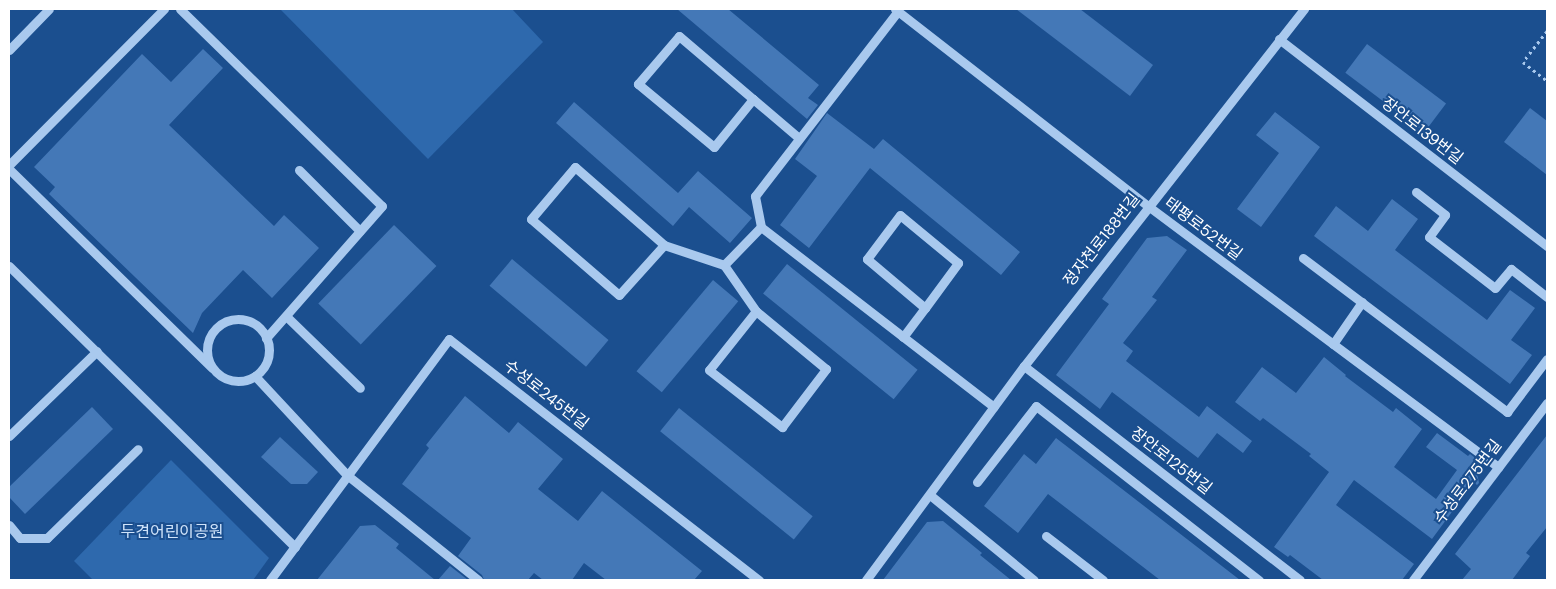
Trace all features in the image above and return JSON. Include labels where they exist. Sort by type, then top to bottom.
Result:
[{"type":"street","points":[[9,50],[49,9]]},
{"type":"street","points":[[9,165],[164,9]]},
{"type":"street","points":[[180,9],[382,206],[266,338]]},
{"type":"street","name":"정자천로188번길","points":[[866,580],[1024,366],[1304,9]]},
{"type":"street","points":[[896,10],[754,196],[761,227],[994,407]]},
{"type":"street","name":"태평로52번길","points":[[896,10],[1148,206],[1498,467]]},
{"type":"street","points":[[753,99],[714,147],[638,84],[679,36],[799,138]]},
{"type":"street","name":"장안로139번길","points":[[1279,39],[1547,246]]},
{"type":"street","points":[[664,245],[619,295],[531,219],[575,168],[664,245],[724,265],[756,311],[826,369],[782,426],[709,370],[756,311]]},
{"type":"street","points":[[9,169],[212,368],[227,380],[246,380],[255,376],[263,369],[268,359],[269,348],[266,338],[260,329],[241,319],[230,320],[221,324],[209,339],[206,349],[212,368]]},
{"type":"street","points":[[299,170],[360,231]]},
{"type":"street","points":[[1416,192],[1445,215],[1429,237],[1496,288],[1511,268],[1547,297]]},
{"type":"street","points":[[903,337],[925,308],[958,263],[900,215],[867,259],[925,308]]},
{"type":"street","points":[[724,265],[761,227]]},
{"type":"street","points":[[1304,258],[1507,412],[1547,359]]},
{"type":"street","points":[[9,266],[295,547]]},
{"type":"street","points":[[1332,344],[1362,302]]},
{"type":"street","points":[[286,316],[360,388]]},
{"type":"street","name":"수성로245번길","points":[[270,580],[449,339],[759,580]]},
{"type":"street","points":[[9,436],[97,351]]},
{"type":"street","name":"장안로125번길","points":[[1024,366],[1300,580]]},
{"type":"street","points":[[255,376],[347,475],[478,580]]},
{"type":"street","name":"수성로275번길","points":[[1413,580],[1547,403]]},
{"type":"street","points":[[977,482],[1036,406],[1259,580]]},
{"type":"street","points":[[9,525],[20,538],[48,538],[138,450]]},
{"type":"street","points":[[930,495],[1034,580]]},
{"type":"street","points":[[1046,536],[1103,580]]},
{"type":"path","points":[[1547,32],[1523,62],[1547,81]]},
{"type":"green space","points":[[280,9],[512,9],[543,42],[428,159]]},
{"type":"green space","name":"두견어린이공원","points":[[171,460],[269,558],[253,580],[93,580],[74,561]]},
{"type":"building","points":[[677,9],[728,9],[819,85],[808,98],[818,105],[807,119]]},
{"type":"building","points":[[1016,9],[1080,9],[1153,65],[1130,96]]},
{"type":"building","points":[[1367,44],[1446,104],[1424,132],[1345,73]]},
{"type":"building","points":[[203,49],[223,68],[169,125],[274,226],[284,215],[319,248],[272,298],[243,270],[202,313],[193,333],[49,194],[55,187],[34,167],[142,54],[171,82]]},
{"type":"building","points":[[574,102],[678,193],[698,171],[752,218],[730,243],[689,207],[673,226],[556,123]]},
{"type":"building","points":[[1530,108],[1547,121],[1547,175],[1504,142]]},
{"type":"building","points":[[1275,112],[1320,147],[1261,227],[1237,209],[1279,153],[1256,135]]},
{"type":"building","points":[[827,113],[874,149],[883,139],[1020,252],[1001,275],[870,168],[809,248],[780,225],[817,176],[795,159]]},
{"type":"building","points":[[1392,199],[1418,219],[1395,250],[1487,320],[1510,290],[1535,308],[1511,340],[1532,355],[1510,384],[1314,236],[1336,206],[1368,231]]},
{"type":"building","points":[[394,225],[436,266],[361,344],[318,303]]},
{"type":"building","points":[[1167,236],[1187,250],[1152,297],[1157,300],[1123,343],[1133,351],[1126,361],[1199,417],[1207,406],[1252,441],[1243,453],[1217,433],[1198,458],[1112,392],[1100,409],[1056,375],[1109,304],[1102,299],[1147,238]]},
{"type":"building","points":[[512,259],[609,340],[586,367],[490,286]]},
{"type":"building","points":[[787,264],[918,370],[894,399],[763,294]]},
{"type":"building","points":[[713,280],[738,301],[662,392],[637,371]]},
{"type":"building","points":[[1324,357],[1345,376],[1393,412],[1396,408],[1422,429],[1394,467],[1436,499],[1457,470],[1426,447],[1437,433],[1468,456],[1470,454],[1474,457],[1479,483],[1477,485],[1474,482],[1432,539],[1354,480],[1336,505],[1414,564],[1402,580],[1323,580],[1290,555],[1288,557],[1274,547],[1329,472],[1309,456],[1311,454],[1263,418],[1260,421],[1235,402],[1262,367],[1296,393]]},
{"type":"building","points":[[465,396],[509,433],[518,422],[563,459],[538,489],[578,521],[602,491],[702,571],[694,580],[606,580],[584,563],[572,580],[543,580],[534,573],[528,580],[484,580],[482,575],[458,556],[471,538],[402,484],[429,448],[426,445]]},
{"type":"building","points":[[92,407],[113,429],[25,514],[9,497],[9,487]]},
{"type":"building","points":[[679,408],[813,516],[794,540],[660,431]]},
{"type":"building","points":[[1547,435],[1547,527],[1526,553],[1530,556],[1512,580],[1462,580],[1471,569],[1455,554]]},
{"type":"building","points":[[280,437],[318,472],[307,484],[291,484],[261,457]]},
{"type":"building","points":[[1056,438],[1240,580],[1160,580],[1048,494],[1018,533],[984,506],[1024,454],[1036,464]]},
{"type":"building","points":[[943,521],[1011,580],[883,580],[927,522]]},
{"type":"building","points":[[375,525],[399,544],[396,548],[435,580],[317,580],[360,526]]},
{"type":"building","points":[[450,566],[468,580],[438,580]]}]
